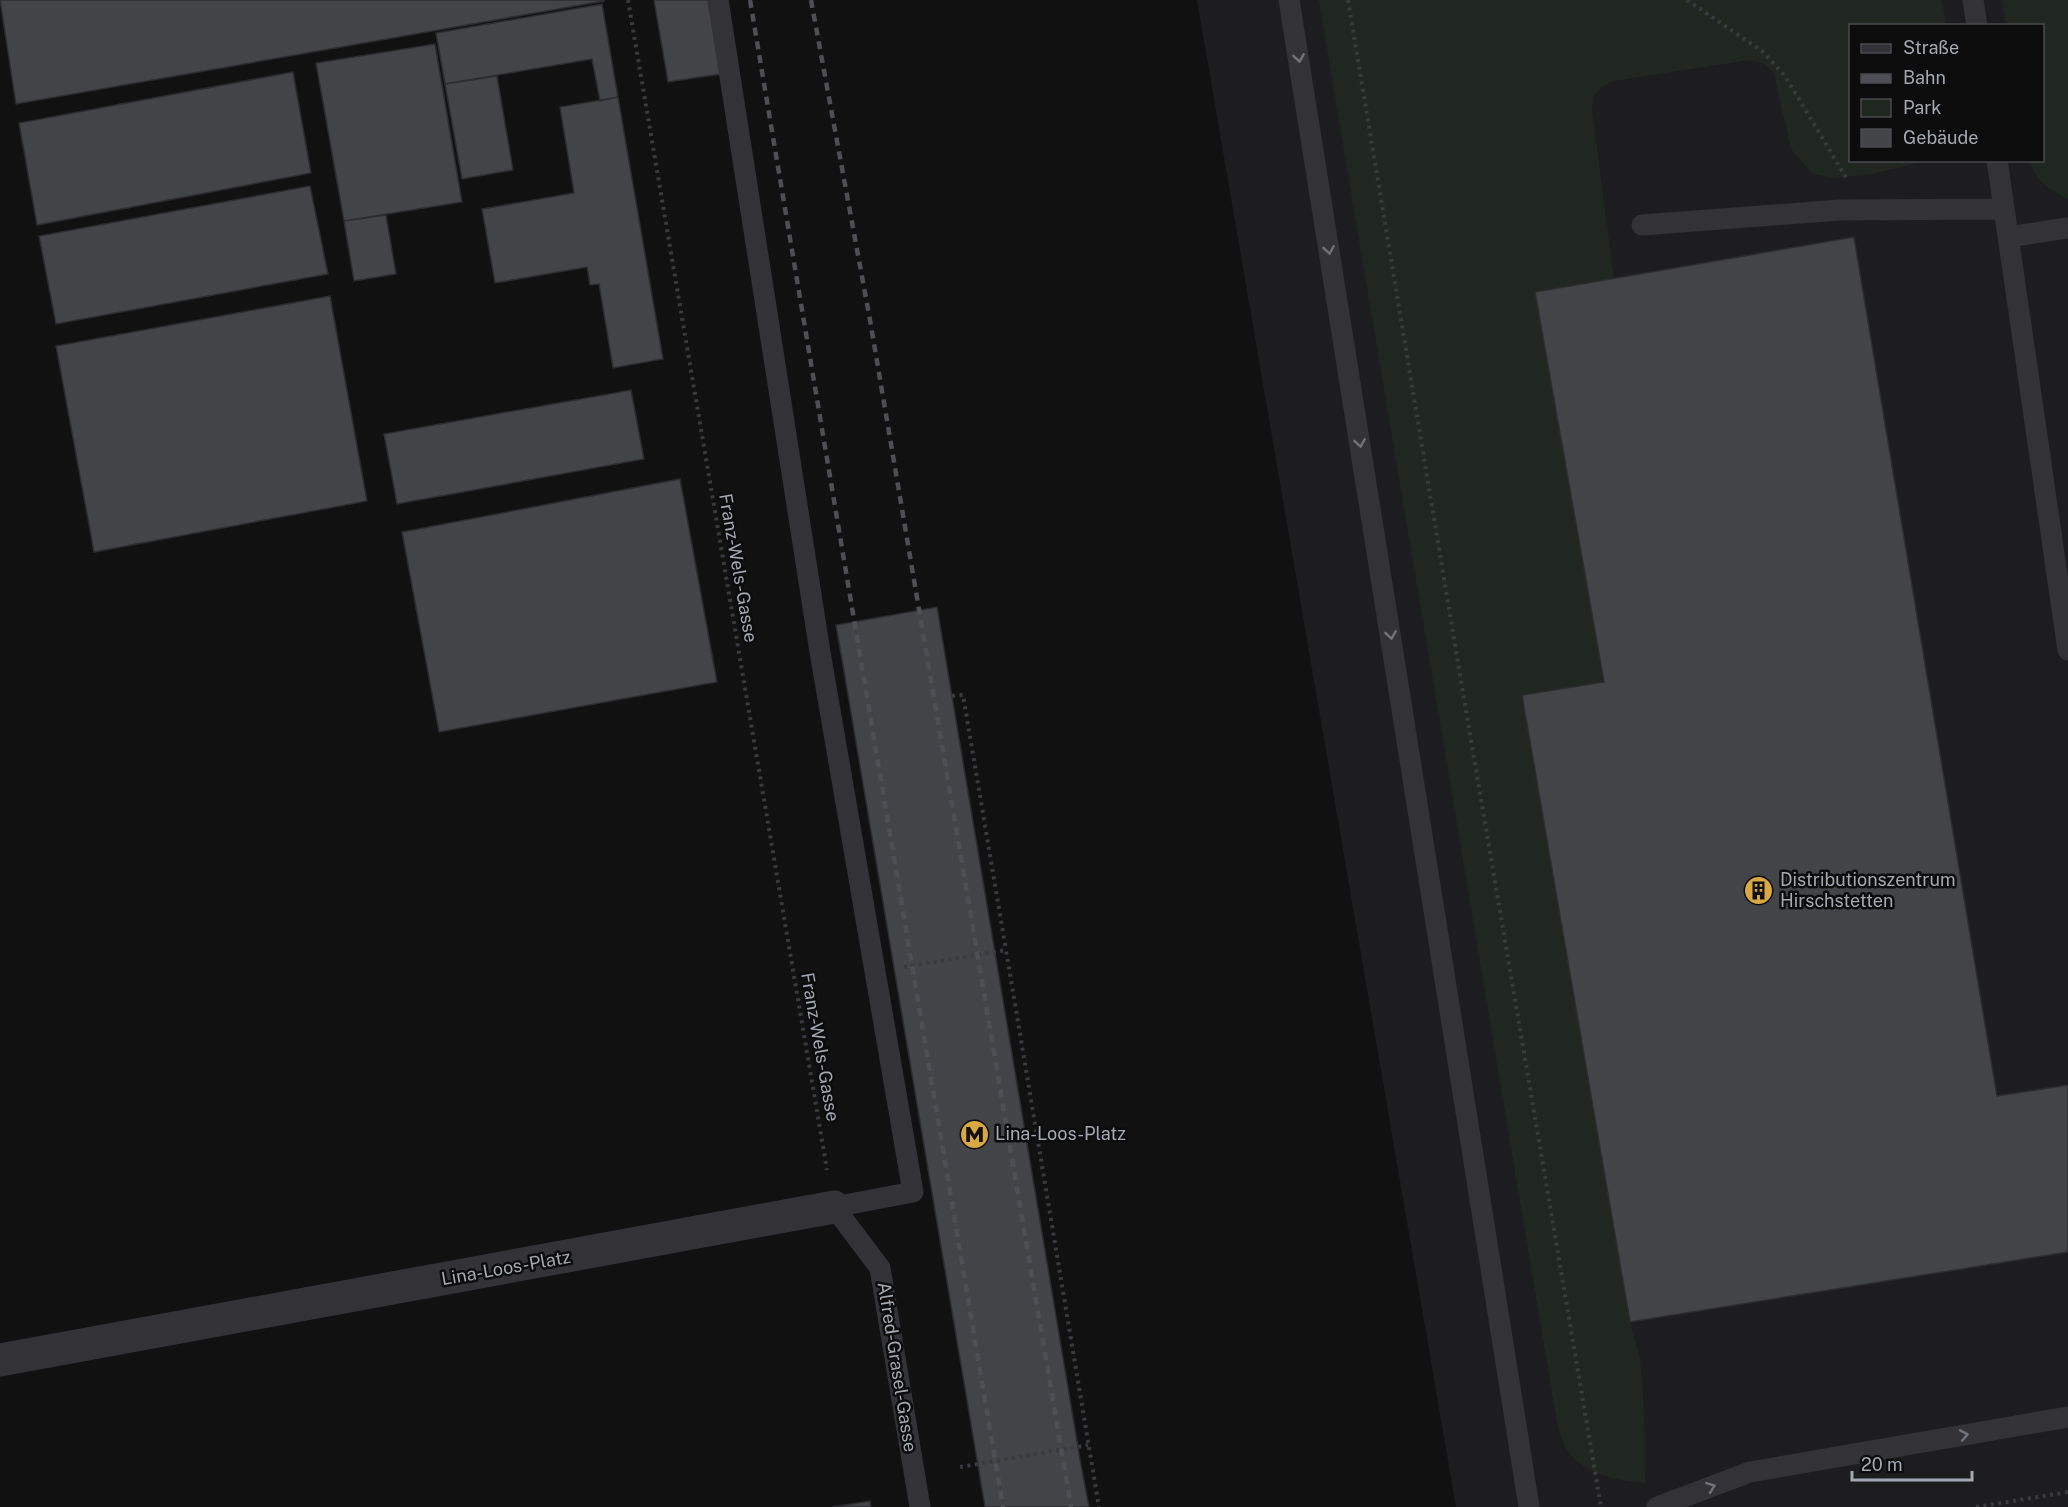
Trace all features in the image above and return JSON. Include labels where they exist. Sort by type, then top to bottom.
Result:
[{"type":"street","name":"Lina-Loos-Platz","points":[[0,1360],[834,1207]]},
{"type":"lane","points":[[718,0],[817,629],[913,1192],[834,1207]]},
{"type":"lane","points":[[1289,0],[1529,1507]]},
{"type":"lane","points":[[1973,0],[1977,24]]},
{"type":"lane","points":[[1997,162],[2068,650]]},
{"type":"lane","points":[[1642,225],[1840,210],[2004,209]]},
{"type":"lane","points":[[2008,237],[2068,228]]},
{"type":"lane","name":"Alfred-Grasel-Gasse","points":[[834,1207],[880,1268],[920,1507]]},
{"type":"lane","points":[[1657,1507],[1750,1472],[2068,1416]]},
{"type":"path","name":"Franz-Wels-Gasse","points":[[628,0],[822,1140]]},
{"type":"path","points":[[1348,0],[1601,1507]]},
{"type":"path","points":[[1687,0],[1762,51],[1785,76],[1864,210]]},
{"type":"path","points":[[952,696],[963,695],[1099,1507]]},
{"type":"path","points":[[875,972],[1006,950]]},
{"type":"path","points":[[960,1467],[1088,1445]]},
{"type":"path","points":[[1976,1507],[2068,1492]]},
{"type":"shaded area","points":[[1197,0],[2068,0],[2068,1507],[1456,1507]]},
{"type":"green space","points":[[1319,0],[1942,0],[1946,24],[1849,24],[1849,162],[1917,162],[1913,164],[1872,174],[1834,178],[1813,174],[1791,149],[1774,74],[1765,64],[1750,60],[1613,81],[1602,87],[1593,96],[1592,111],[1614,279],[1535,292],[1604,682],[1522,695],[1630,1322],[1640,1358],[1645,1483],[1599,1474],[1578,1462],[1564,1444],[1556,1417]]},
{"type":"green space","points":[[2002,0],[2068,0],[2068,199],[2044,184],[2035,174],[2030,162],[2044,162],[2044,24],[2006,24]]},
{"type":"building","points":[[0,0],[604,0],[604,1],[16,104]]},
{"type":"building","points":[[654,0],[708,0],[721,74],[668,82]]},
{"type":"building","points":[[602,4],[618,97],[600,101],[592,59],[445,84],[436,33]]},
{"type":"building","points":[[435,44],[462,202],[344,221],[316,63]]},
{"type":"building","points":[[293,72],[311,173],[37,225],[19,123]]},
{"type":"building","points":[[497,76],[513,170],[462,179],[445,84]]},
{"type":"building","points":[[618,97],[663,359],[613,368],[599,284],[590,285],[587,267],[495,283],[482,209],[574,193],[560,107]]},
{"type":"building","points":[[310,186],[328,274],[56,324],[39,236]]},
{"type":"building","points":[[386,215],[396,274],[354,281],[344,221]]},
{"type":"building","name":"Distributionszentrum Hirschstetten","points":[[1854,237],[1997,1096],[2068,1085],[2068,1252],[1630,1322],[1522,695],[1604,682],[1535,292]]},
{"type":"building","points":[[330,296],[367,501],[94,552],[56,346]]},
{"type":"building","points":[[631,390],[644,459],[397,504],[384,434]]},
{"type":"building","points":[[680,479],[717,682],[439,732],[402,532]]},
{"type":"building","points":[[937,607],[1089,1507],[985,1507],[836,625]]},
{"type":"building","points":[[870,1501],[871,1507],[832,1507]]},
{"type":"railway","points":[[750,0],[1003,1507]]},
{"type":"railway","points":[[811,0],[870,320],[1071,1507]]},
{"type":"place","name":"Distributionszentrum Hirschstetten","points":[[1759,890]]},
{"type":"place","name":"Lina-Loos-Platz","points":[[974,1134]]}]
